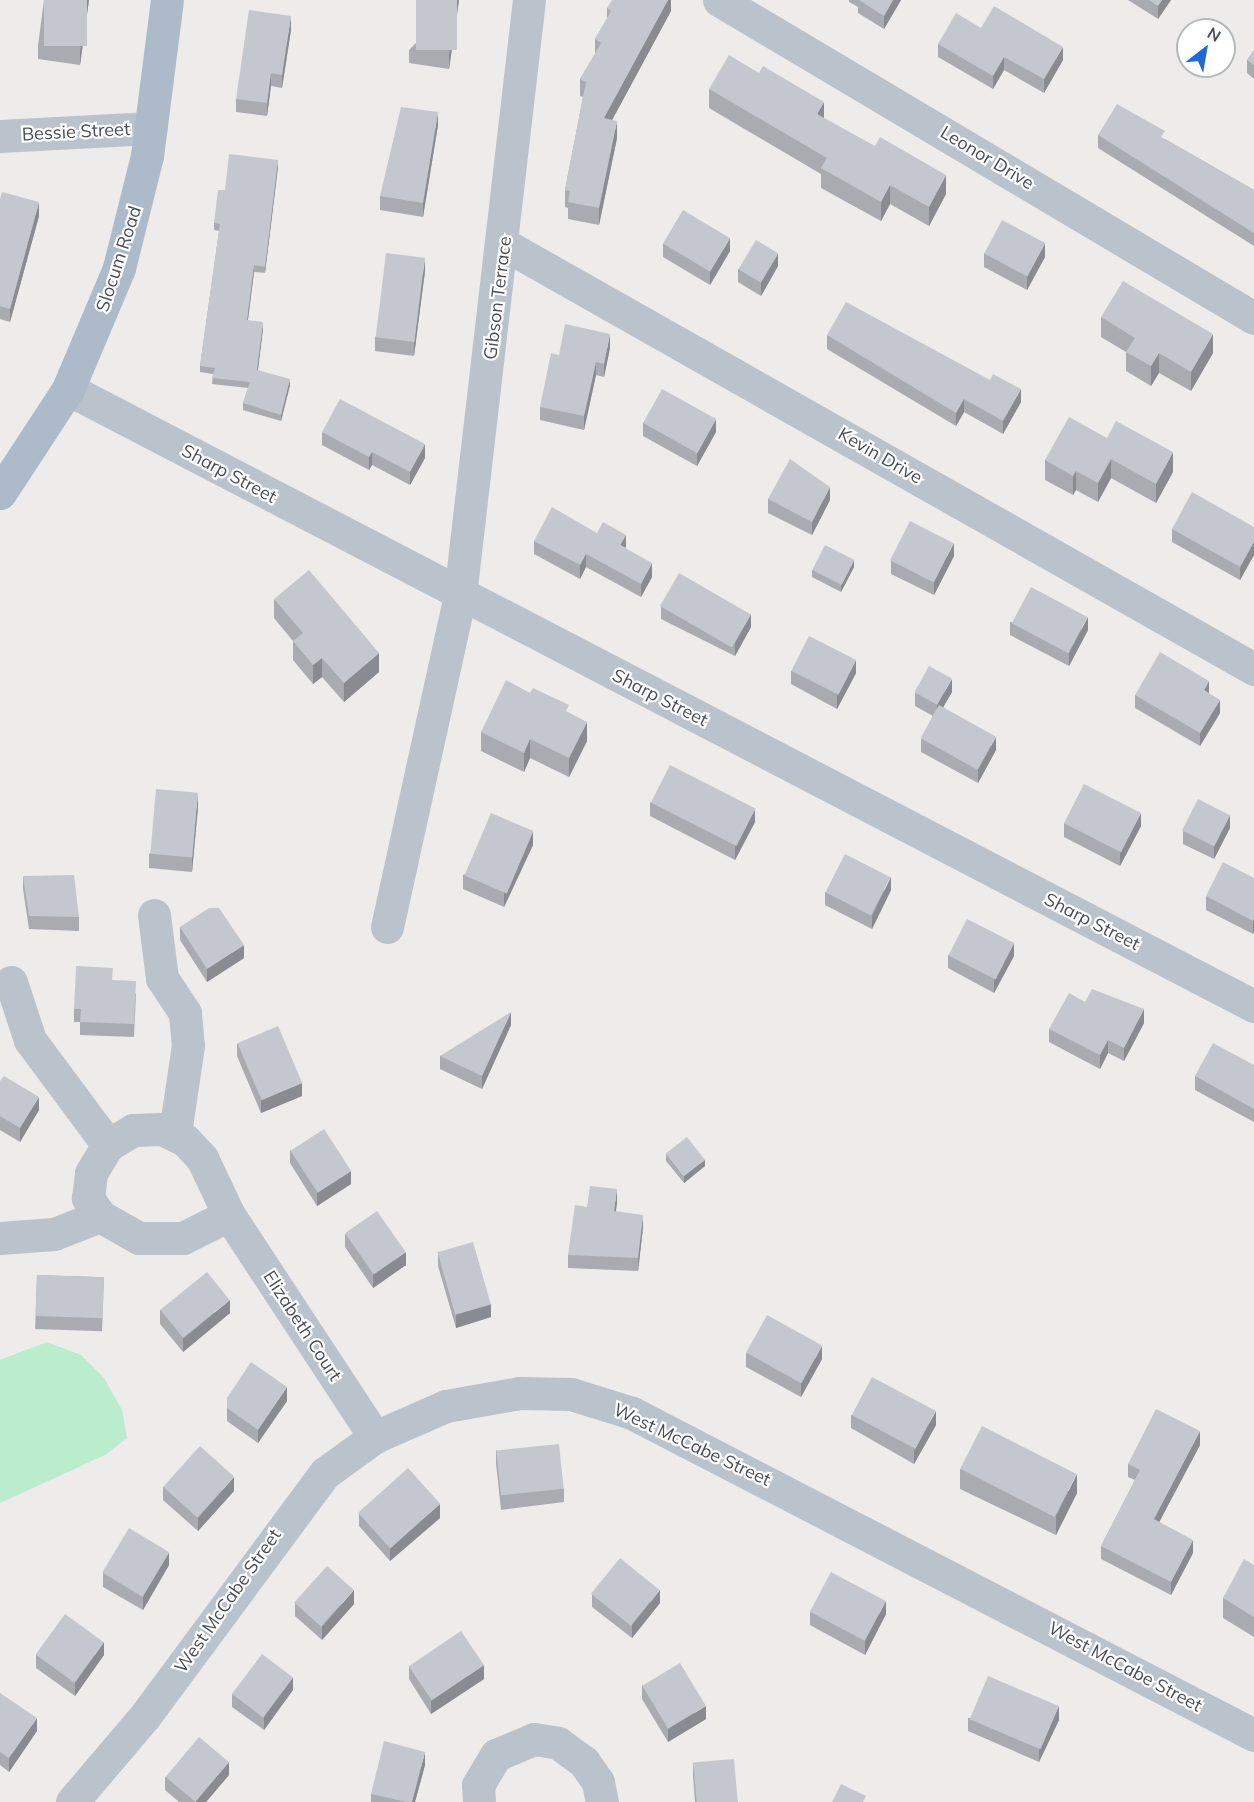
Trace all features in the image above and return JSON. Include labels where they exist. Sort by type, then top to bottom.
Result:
[{"type":"main road","name":"Slocum Road","points":[[0,493],[68,389],[119,268],[151,128],[167,0]]},
{"type":"street","name":"Gibson Terrace","points":[[387,927],[460,595],[505,245],[529,0]]},
{"type":"street","name":"Leonor Drive","points":[[719,0],[1254,318]]},
{"type":"street","name":"Bessie Street","points":[[0,136],[151,128]]},
{"type":"street","name":"Kevin Drive","points":[[505,245],[1254,669]]},
{"type":"street","name":"Sharp Street","points":[[68,389],[460,595],[1254,1006]]},
{"type":"street","points":[[154,915],[162,978],[186,1023],[175,1133],[133,1130],[108,1145],[89,1181],[88,1198],[100,1216],[124,1233],[168,1240],[197,1234],[229,1215]]},
{"type":"street","points":[[11,981],[30,1040],[108,1145]]},
{"type":"street","name":"Elizabeth Court","points":[[175,1133],[202,1158],[229,1215],[375,1437]]},
{"type":"street","points":[[0,1238],[54,1234],[100,1216]]},
{"type":"street","name":"West McCabe Street","points":[[72,1802],[185,1663],[296,1507],[325,1473],[375,1437],[446,1406],[520,1393],[571,1395],[632,1413],[1254,1735]]},
{"type":"street","points":[[479,1802],[478,1785],[496,1755],[534,1739],[558,1743],[584,1762],[598,1782],[602,1802]]},
{"type":"green space","points":[[47,1342],[81,1355],[104,1378],[122,1410],[127,1438],[105,1455],[0,1503],[0,1360]]},
{"type":"building","points":[[44,0],[87,0],[87,46],[44,46]]},
{"type":"building","points":[[416,0],[457,0],[457,50],[416,50]]},
{"type":"building","points":[[612,0],[668,0],[604,118],[617,121],[599,208],[568,202],[570,191],[565,190],[586,82],[580,79],[601,43],[595,39],[611,11],[607,8]]},
{"type":"building","points":[[859,0],[893,0],[884,16]]},
{"type":"building","points":[[1149,0],[1162,0],[1158,6]]},
{"type":"building","points":[[994,6],[1063,47],[1044,79],[1004,57],[993,76],[938,44],[956,13],[981,28]]},
{"type":"building","points":[[249,10],[291,16],[282,75],[271,73],[267,103],[236,99]]},
{"type":"building","points":[[1254,50],[1254,65],[1247,60]]},
{"type":"building","points":[[729,55],[759,73],[763,66],[824,102],[817,114],[875,146],[880,137],[946,175],[929,207],[890,185],[881,202],[821,168],[827,158],[709,89]]},
{"type":"building","points":[[1117,104],[1165,131],[1161,137],[1254,190],[1254,233],[1098,135]]},
{"type":"building","points":[[401,107],[438,112],[423,203],[380,196]]},
{"type":"building","points":[[229,154],[278,160],[265,267],[254,265],[247,320],[263,322],[257,370],[290,379],[281,415],[243,403],[250,382],[212,378],[215,368],[200,366],[220,224],[214,223],[218,190],[225,190]]},
{"type":"building","points":[[2,192],[39,202],[10,309],[0,306],[0,199]]},
{"type":"building","points":[[683,210],[730,238],[710,272],[663,243]]},
{"type":"building","points":[[1002,220],[1045,243],[1027,277],[984,254]]},
{"type":"building","points":[[756,240],[778,253],[761,283],[738,269]]},
{"type":"building","points":[[386,253],[425,258],[414,342],[376,337]]},
{"type":"building","points":[[1123,281],[1213,334],[1191,372],[1159,353],[1151,366],[1126,352],[1135,338],[1101,317]]},
{"type":"building","points":[[846,302],[990,380],[993,374],[1021,389],[1003,421],[964,399],[956,413],[827,335]]},
{"type":"building","points":[[565,324],[610,334],[604,364],[596,362],[584,416],[540,407],[551,353],[559,355]]},
{"type":"building","points":[[662,389],[716,419],[697,453],[643,423]]},
{"type":"building","points":[[340,399],[425,444],[410,472],[372,452],[369,457],[322,432]]},
{"type":"building","points":[[1069,417],[1107,438],[1116,421],[1173,452],[1156,484],[1111,459],[1098,483],[1076,471],[1073,476],[1045,460]]},
{"type":"building","points":[[790,459],[830,487],[812,522],[768,499]]},
{"type":"building","points":[[1192,492],[1254,527],[1254,542],[1240,567],[1172,529]]},
{"type":"building","points":[[552,507],[597,533],[603,522],[626,535],[620,545],[652,563],[641,584],[586,554],[580,565],[534,541]]},
{"type":"building","points":[[910,521],[954,543],[934,582],[890,560]]},
{"type":"building","points":[[825,545],[854,560],[842,585],[812,570]]},
{"type":"building","points":[[309,570],[379,653],[344,683],[322,658],[313,665],[293,641],[303,633],[274,599]]},
{"type":"building","points":[[679,573],[751,614],[732,647],[660,606]]},
{"type":"building","points":[[1031,587],[1088,617],[1068,653],[1012,623]]},
{"type":"building","points":[[809,636],[856,660],[839,695],[791,671]]},
{"type":"building","points":[[1160,652],[1209,681],[1204,690],[1220,700],[1200,733],[1135,695]]},
{"type":"building","points":[[929,666],[952,679],[937,705],[914,692]]},
{"type":"building","points":[[506,680],[530,693],[533,688],[569,705],[566,711],[587,722],[569,758],[530,739],[524,753],[481,732]]},
{"type":"building","points":[[939,705],[996,737],[977,770],[921,738]]},
{"type":"building","points":[[670,765],[756,809],[736,846],[651,802]]},
{"type":"building","points":[[1084,784],[1141,813],[1121,852],[1064,823]]},
{"type":"building","points":[[156,789],[198,793],[192,857],[150,854]]},
{"type":"building","points":[[1198,799],[1230,815],[1214,847],[1182,830]]},
{"type":"building","points":[[491,813],[533,831],[507,894],[464,876]]},
{"type":"building","points":[[845,854],[890,877],[871,915],[825,892]]},
{"type":"building","points":[[1223,862],[1254,878],[1253,921],[1206,896]]},
{"type":"building","points":[[74,875],[79,917],[29,916],[23,876]]},
{"type":"building","points":[[209,908],[219,908],[244,945],[207,969],[180,927]]},
{"type":"building","points":[[967,919],[1014,943],[996,980],[948,956]]},
{"type":"building","points":[[76,966],[113,968],[112,980],[136,981],[134,1024],[80,1022],[81,1009],[74,1009]]},
{"type":"building","points":[[1092,989],[1144,1009],[1124,1048],[1108,1040],[1100,1055],[1049,1029],[1069,993],[1085,1002]]},
{"type":"building","points":[[511,1012],[482,1076],[440,1056]]},
{"type":"building","points":[[278,1026],[302,1083],[262,1100],[237,1043]]},
{"type":"building","points":[[1213,1043],[1254,1065],[1254,1109],[1195,1076]]},
{"type":"building","points":[[4,1076],[39,1097],[20,1128],[0,1116],[0,1081]]},
{"type":"building","points":[[324,1129],[351,1171],[318,1193],[290,1151]]},
{"type":"building","points":[[687,1137],[705,1160],[684,1176],[666,1154]]},
{"type":"building","points":[[590,1186],[617,1189],[614,1211],[643,1215],[638,1258],[568,1255],[575,1205],[587,1207]]},
{"type":"building","points":[[377,1211],[406,1252],[374,1274],[345,1233]]},
{"type":"building","points":[[473,1242],[491,1304],[455,1315],[437,1252]]},
{"type":"building","points":[[207,1272],[230,1300],[183,1338],[160,1310]]},
{"type":"building","points":[[37,1275],[104,1277],[103,1318],[36,1316]]},
{"type":"building","points":[[767,1315],[822,1346],[801,1383],[746,1353]]},
{"type":"building","points":[[251,1362],[287,1387],[258,1430],[227,1408],[227,1398]]},
{"type":"building","points":[[872,1377],[936,1411],[915,1449],[852,1415]]},
{"type":"building","points":[[1156,1409],[1200,1431],[1154,1519],[1193,1540],[1171,1582],[1101,1546],[1140,1470],[1128,1464]]},
{"type":"building","points":[[982,1426],[1076,1474],[1055,1517],[960,1469]]},
{"type":"building","points":[[559,1444],[564,1489],[501,1495],[496,1451]]},
{"type":"building","points":[[200,1446],[234,1477],[197,1518],[163,1487]]},
{"type":"building","points":[[408,1468],[440,1504],[390,1549],[358,1513]]},
{"type":"building","points":[[129,1528],[169,1552],[143,1597],[102,1573]]},
{"type":"building","points":[[620,1558],[660,1590],[631,1626],[591,1594]]},
{"type":"building","points":[[1244,1559],[1254,1565],[1254,1617],[1223,1598]]},
{"type":"building","points":[[327,1566],[354,1590],[321,1627],[294,1602]]},
{"type":"building","points":[[831,1572],[886,1601],[865,1641],[810,1612]]},
{"type":"building","points":[[65,1614],[104,1642],[74,1683],[36,1654]]},
{"type":"building","points":[[461,1631],[484,1665],[432,1700],[409,1666]]},
{"type":"building","points":[[262,1654],[293,1677],[263,1717],[232,1694]]},
{"type":"building","points":[[680,1663],[706,1706],[668,1729],[642,1686]]},
{"type":"building","points":[[988,1676],[1059,1706],[1041,1749],[970,1719]]},
{"type":"building","points":[[0,1693],[37,1718],[9,1758],[0,1752]]},
{"type":"building","points":[[199,1737],[229,1762],[195,1802],[166,1777]]},
{"type":"building","points":[[384,1741],[425,1752],[412,1802],[371,1794]]},
{"type":"building","points":[[734,1759],[738,1802],[697,1802],[693,1763]]},
{"type":"building","points":[[841,1784],[866,1796],[863,1802],[832,1802]]}]
